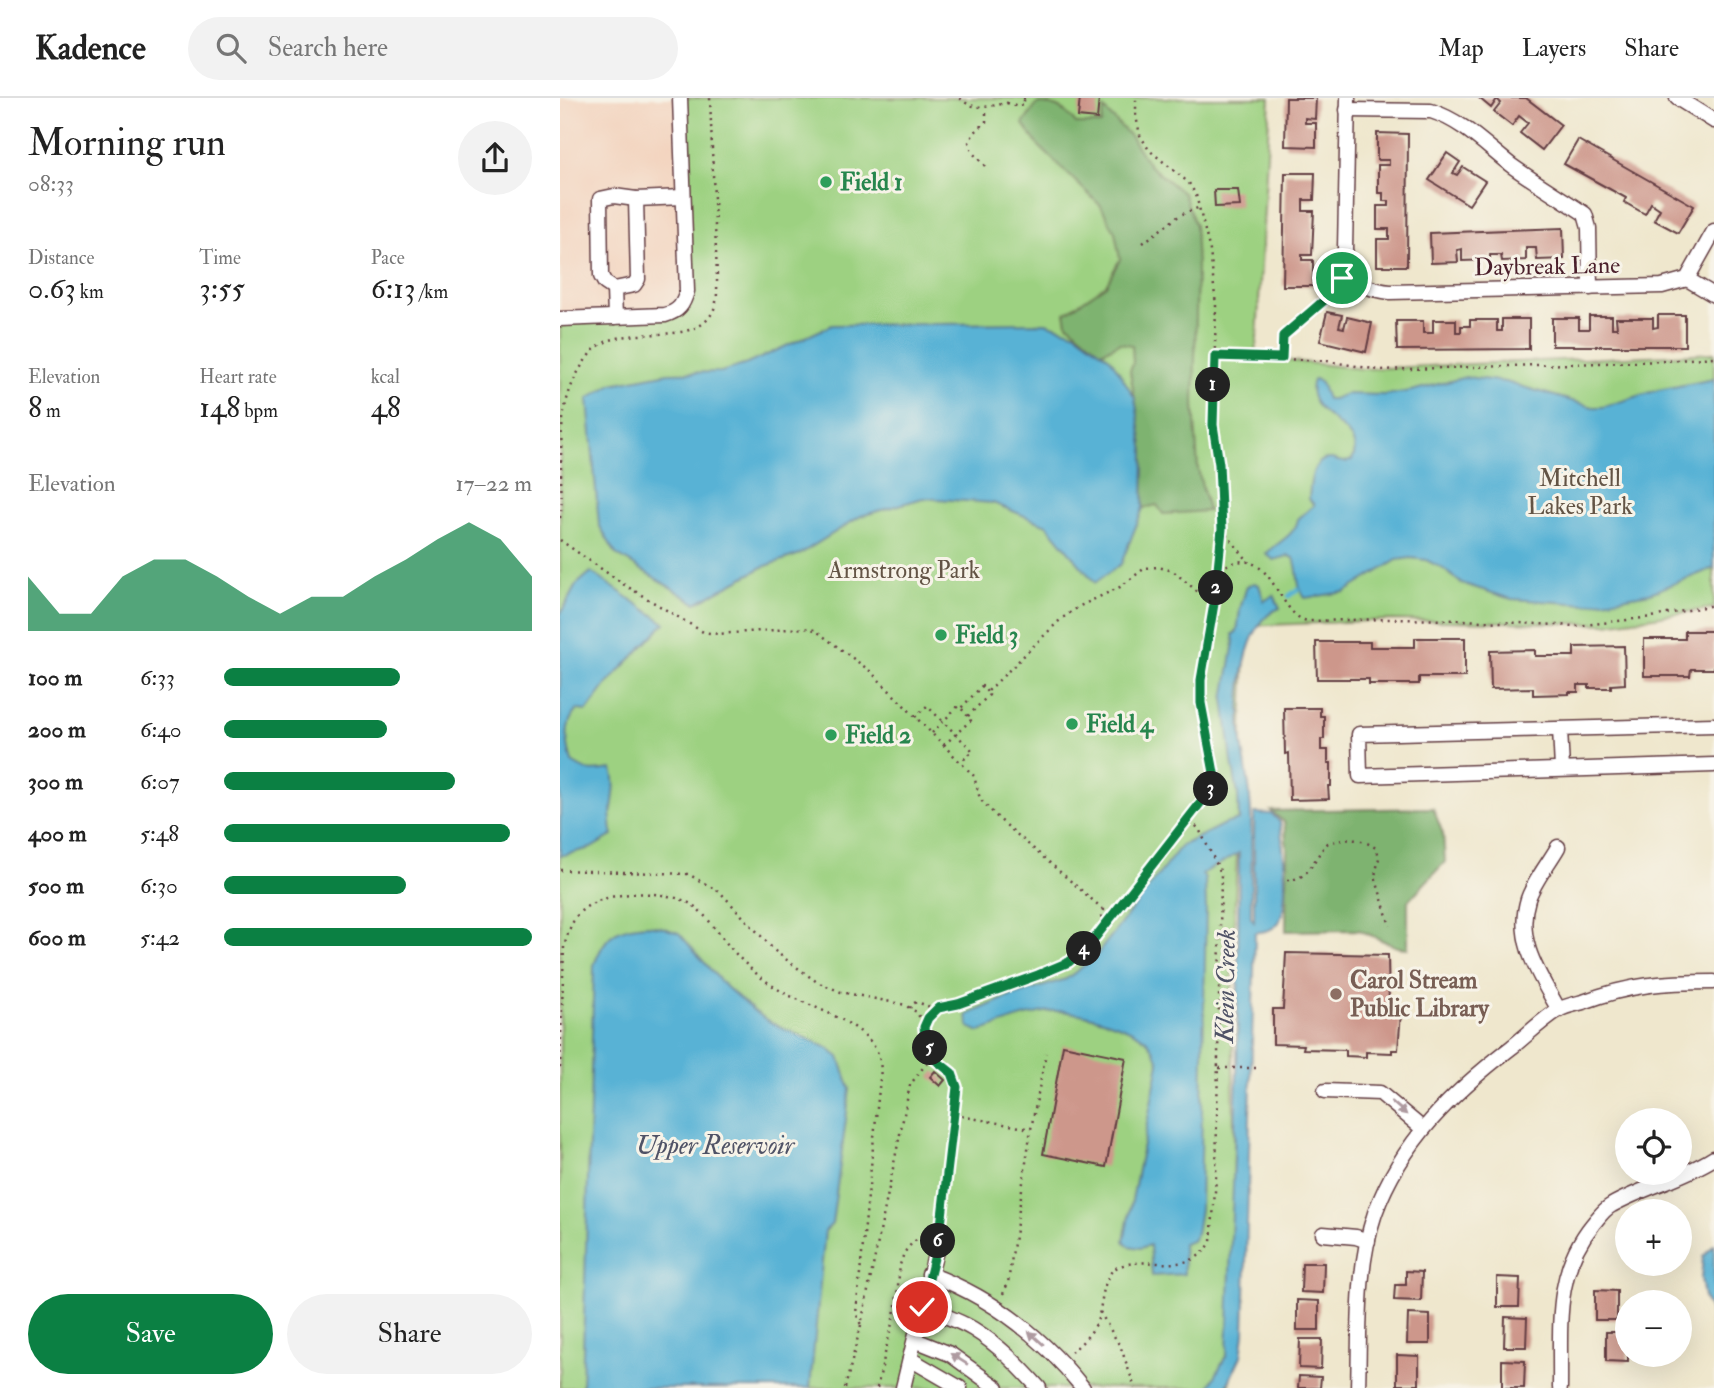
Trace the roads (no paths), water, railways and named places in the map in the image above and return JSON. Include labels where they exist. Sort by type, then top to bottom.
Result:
[{"type":"street","points":[[560,319],[665,316],[677,311],[684,302],[687,291],[680,98]]},
{"type":"street","points":[[1677,98],[1714,121]]},
{"type":"street","points":[[1347,104],[1431,111],[1443,115],[1529,178],[1585,214],[1589,228],[1590,288]]},
{"type":"street","name":"Daybreak Lane","points":[[1347,104],[1345,249],[1352,276],[1378,291],[1662,286],[1686,279]]},
{"type":"street","points":[[636,199],[638,279],[634,285],[614,289],[604,283],[601,276],[600,199],[614,196],[636,199],[683,197]]},
{"type":"street","points":[[1714,231],[1686,279],[1714,295]]},
{"type":"street","points":[[614,289],[615,317]]},
{"type":"street","points":[[1714,725],[1359,734],[1360,776],[1714,765]]},
{"type":"street","points":[[1560,729],[1562,769]]},
{"type":"street","points":[[1558,847],[1529,897],[1524,918],[1524,937],[1528,952],[1559,1010]]},
{"type":"street","points":[[1358,1388],[1360,1297],[1368,1241],[1375,1215],[1394,1171],[1423,1129],[1472,1078],[1559,1010],[1607,992],[1636,986],[1662,982],[1714,982]]},
{"type":"street","points":[[1325,1091],[1380,1093],[1423,1129]]},
{"type":"street","points":[[1560,1388],[1562,1292],[1569,1264],[1581,1239],[1607,1207],[1646,1187],[1684,1175],[1714,1158]]},
{"type":"street","points":[[904,1388],[940,1234]]},
{"type":"street","points":[[1324,1234],[1368,1241]]},
{"type":"street","points":[[929,1274],[997,1307],[1023,1326],[1083,1388]]},
{"type":"street","points":[[922,1307],[971,1328],[990,1341],[1016,1361],[1039,1388]]},
{"type":"street","points":[[915,1340],[950,1354],[998,1388]]},
{"type":"street","points":[[910,1359],[960,1388]]},
{"type":"water","points":[[1046,323],[1076,333],[1111,359],[1135,398],[1144,452],[1143,508],[1121,564],[1095,583],[1047,525],[993,503],[923,498],[861,516],[800,554],[763,567],[696,603],[616,554],[599,525],[588,399],[612,384],[668,373],[721,372],[747,364],[832,325]]},
{"type":"water","name":"Mitchell Lakes Park","points":[[1466,377],[1506,382],[1593,407],[1603,407],[1658,390],[1714,379],[1714,568],[1650,593],[1586,604],[1511,599],[1461,583],[1442,568],[1426,560],[1411,558],[1397,560],[1345,592],[1305,598],[1300,589],[1294,558],[1288,556],[1274,560],[1266,554],[1294,530],[1298,519],[1314,505],[1309,499],[1310,487],[1313,473],[1319,463],[1331,459],[1344,462],[1352,460],[1355,448],[1344,429],[1316,404],[1312,393],[1313,380],[1321,383],[1327,399],[1333,399],[1346,394],[1385,395],[1411,391]]},
{"type":"water","points":[[591,572],[665,623],[607,684],[587,711],[577,710],[570,722],[568,742],[572,762],[592,771],[612,769],[615,786],[611,819],[613,835],[591,848],[560,856],[560,615],[576,585]]},
{"type":"water","points":[[1254,583],[1259,585],[1264,601],[1274,595],[1280,608],[1267,616],[1250,645],[1240,702],[1241,734],[1251,813],[1251,917],[1254,921],[1254,813],[1272,814],[1280,822],[1285,873],[1284,901],[1277,925],[1255,933],[1244,1334],[1241,1356],[1226,1388],[1209,1388],[1227,1354],[1237,1072],[1239,853],[1202,874],[1205,879],[1206,906],[1200,1209],[1196,1234],[1192,1241],[1183,1244],[1184,1274],[1152,1276],[1150,1245],[1140,1248],[1129,1246],[1124,1241],[1159,1063],[1151,1045],[1127,1029],[1101,1019],[1063,1011],[1035,1014],[979,1032],[969,1027],[967,1015],[1003,999],[1066,979],[1094,958],[1181,846],[1224,824],[1239,820],[1224,699],[1233,634],[1237,632],[1247,586]]},
{"type":"water","name":"Upper Reservoir","points":[[647,925],[679,933],[723,984],[754,1011],[772,1023],[826,1047],[839,1057],[850,1089],[832,1224],[825,1231],[810,1388],[582,1388],[594,965],[602,946],[613,934],[627,928]]},
{"type":"water","points":[[1714,1245],[1714,1348],[1710,1310],[1704,1298],[1701,1278],[1703,1257]]},
{"type":"waterway","points":[[1289,596],[1298,589]]},
{"type":"place","name":"Field 1","points":[[826,182]]},
{"type":"place","name":"Field 3","points":[[941,635]]},
{"type":"place","name":"Field 4","points":[[1072,724]]},
{"type":"place","name":"Field 2","points":[[831,735]]},
{"type":"place","name":"Carol Stream Public Library","points":[[1336,994]]},
{"type":"park label","name":"Armstrong Park","points":[[904,570]]},
{"type":"water label","name":"Klein Creek","points":[[1225,986]]}]
